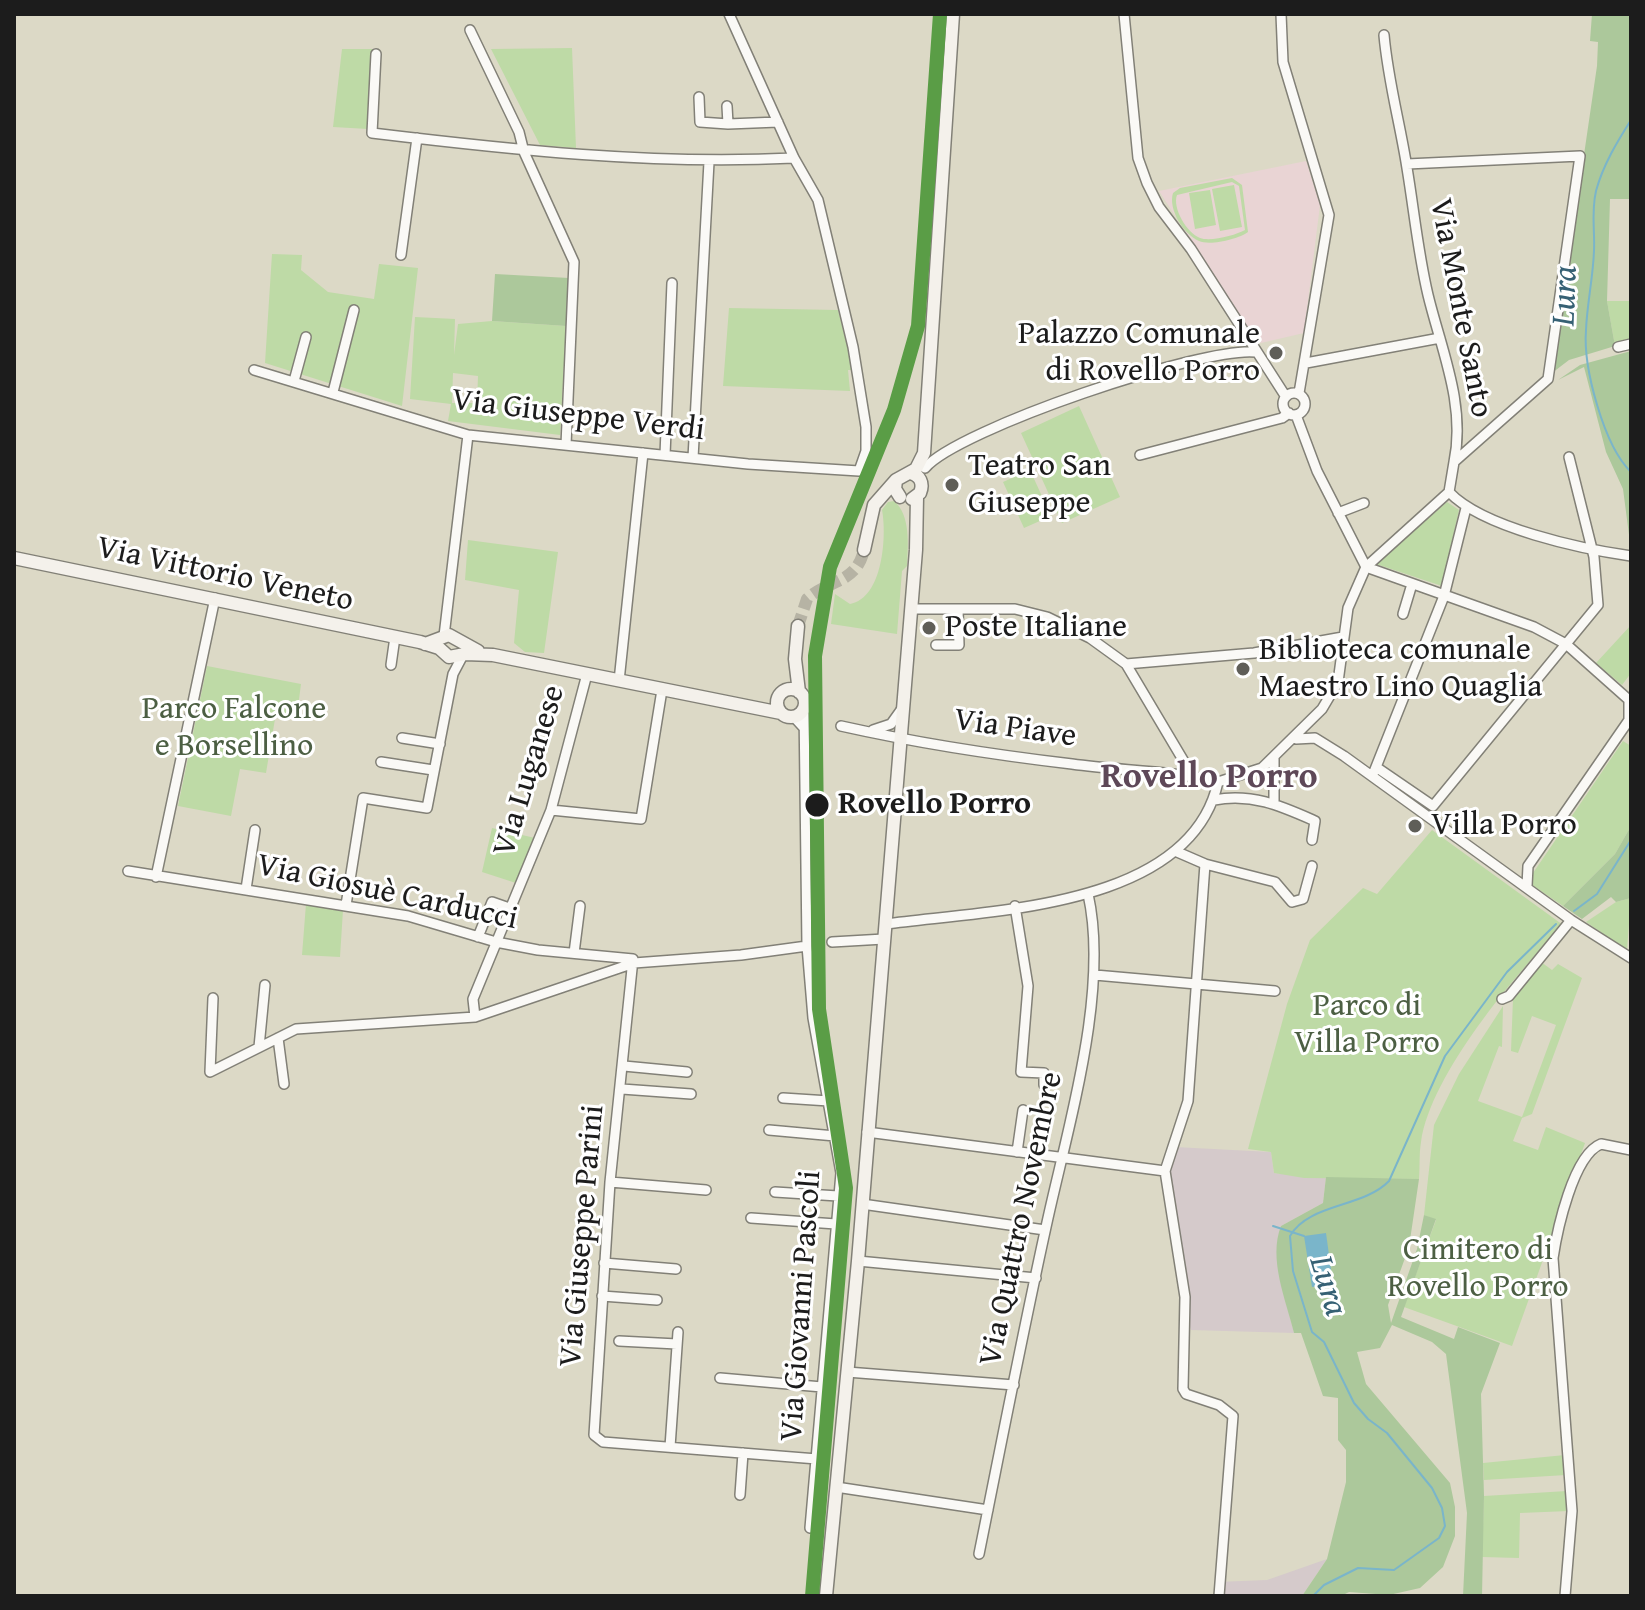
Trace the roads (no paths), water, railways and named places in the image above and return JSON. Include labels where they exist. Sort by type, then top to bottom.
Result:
[{"type":"street","points":[[376,54],[372,133],[524,152],[709,162],[794,158],[729,14]]},
{"type":"street","points":[[826,1596],[886,924],[917,542],[917,497],[929,455],[953,14]]},
{"type":"street","points":[[1124,14],[1138,158],[1147,183],[1159,207],[1216,286],[1286,397],[1284,408],[1292,414],[1366,567],[1534,627],[1566,644],[1629,700],[1629,720],[1528,866],[1527,886]]},
{"type":"street","points":[[1140,455],[1282,418],[1306,405],[1299,393],[1329,215],[1283,62],[1281,14]]},
{"type":"street","points":[[470,30],[519,132],[524,152],[574,262],[566,445]]},
{"type":"street","name":"Via Monte Santo","points":[[1384,35],[1388,82],[1407,164],[1420,259],[1459,428],[1449,492]]},
{"type":"street","points":[[699,97],[700,122],[778,122]]},
{"type":"street","points":[[727,106],[728,124]]},
{"type":"street","points":[[401,255],[417,138]]},
{"type":"street","name":"Via Monte Santo","points":[[1407,164],[1580,156],[1548,379],[1454,462]]},
{"type":"street","name":"Via Giuseppe Verdi","points":[[254,370],[468,435],[855,472],[861,466],[867,440],[853,347],[818,200],[794,158]]},
{"type":"street","points":[[693,458],[709,162]]},
{"type":"street","points":[[665,455],[672,283]]},
{"type":"street","points":[[333,392],[354,310]]},
{"type":"street","points":[[294,381],[306,337]]},
{"type":"street","points":[[1306,363],[1440,338]]},
{"type":"street","points":[[1618,347],[1631,344]]},
{"type":"street","points":[[864,550],[876,502],[896,480],[910,473],[929,455],[1061,398],[1196,363],[1256,352]]},
{"type":"street","points":[[1286,397],[1299,393]]},
{"type":"street","points":[[346,905],[363,798],[427,808],[440,744],[452,646],[468,435]]},
{"type":"street","points":[[619,681],[643,453]]},
{"type":"street","points":[[1290,743],[1304,736],[1315,738],[1433,806],[1598,605],[1592,551],[1569,457]]},
{"type":"street","points":[[910,473],[922,483]]},
{"type":"street","points":[[896,480],[895,489],[911,515],[917,542]]},
{"type":"street","points":[[886,924],[1088,894],[1121,884],[1175,851],[1214,800],[1218,782],[1249,774],[1274,758],[1335,691],[1348,608],[1366,567],[1449,492],[1466,508],[1592,551],[1631,556]]},
{"type":"street","points":[[876,502],[890,494],[917,497]]},
{"type":"street","points":[[1338,513],[1364,503]]},
{"type":"street","points":[[1374,771],[1444,596],[1466,508]]},
{"type":"street","name":"Via Vittorio Veneto","points":[[14,558],[425,644],[452,646]]},
{"type":"street","points":[[1403,614],[1412,584]]},
{"type":"street","points":[[156,877],[215,598]]},
{"type":"street","points":[[911,609],[1031,612],[1090,638],[1126,664],[1192,775]]},
{"type":"street","points":[[936,645],[959,645],[958,609]]},
{"type":"street","points":[[788,715],[804,707],[795,659],[798,626]]},
{"type":"street","points":[[391,665],[395,637]]},
{"type":"street","points":[[1126,664],[1254,653],[1343,637]]},
{"type":"street","points":[[452,646],[788,715],[804,728]]},
{"type":"street","points":[[788,715],[781,695],[795,659]]},
{"type":"street","name":"Via Luganese","points":[[475,1017],[473,999],[551,810],[587,674]]},
{"type":"street","points":[[551,810],[641,819],[662,690]]},
{"type":"street","points":[[759,709],[781,695],[799,692]]},
{"type":"street","name":"Via Giovanni Pascoli","points":[[804,707],[807,946],[813,1018],[841,1173],[810,1528]]},
{"type":"street","points":[[864,731],[889,726],[903,707]]},
{"type":"street","points":[[841,726],[900,739]]},
{"type":"street","points":[[402,738],[440,744]]},
{"type":"street","name":"Via Piave","points":[[900,739],[1071,764],[1192,775],[1218,782]]},
{"type":"street","points":[[1274,758],[1274,803]]},
{"type":"street","points":[[381,762],[433,770]]},
{"type":"street","points":[[1374,771],[1571,920],[1631,958]]},
{"type":"street","points":[[1214,800],[1261,799],[1274,803],[1315,821],[1312,840]]},
{"type":"street","points":[[246,889],[255,830]]},
{"type":"street","points":[[1175,851],[1205,864],[1275,882],[1292,902],[1297,903],[1303,899],[1312,866]]},
{"type":"street","points":[[1205,864],[1199,985],[1188,1101],[1165,1171],[1186,1311],[1183,1389],[1186,1394],[1219,1405],[1233,1416],[1219,1596]]},
{"type":"street","name":"Via Giosuè Carducci","points":[[128,871],[408,916],[496,942],[633,959],[634,963]]},
{"type":"street","name":"Via Quattro Novembre","points":[[979,1554],[1045,1230],[1070,1129],[1095,975],[1096,929],[1088,894]]},
{"type":"street","points":[[478,937],[492,902],[512,909]]},
{"type":"street","points":[[574,953],[580,906]]},
{"type":"street","points":[[1015,906],[1028,986],[1021,1072],[1044,1073],[1044,1085]]},
{"type":"street","points":[[1502,999],[1509,996],[1571,920]]},
{"type":"street","points":[[832,942],[884,939]]},
{"type":"street","points":[[213,998],[210,1072],[296,1029],[475,1017],[634,963],[741,955],[807,946]]},
{"type":"street","name":"Via Giuseppe Parini","points":[[634,963],[610,1182],[594,1435],[603,1442],[817,1459]]},
{"type":"street","points":[[1095,975],[1275,991]]},
{"type":"street","points":[[259,1047],[265,985]]},
{"type":"street","points":[[278,1038],[284,1084]]},
{"type":"street","points":[[624,1066],[687,1072]]},
{"type":"street","points":[[622,1089],[691,1094]]},
{"type":"street","points":[[783,1098],[829,1101]]},
{"type":"street","points":[[1017,1152],[1023,1110]]},
{"type":"street","points":[[769,1130],[835,1136]]},
{"type":"street","points":[[867,1132],[1165,1171]]},
{"type":"street","points":[[1565,1596],[1572,1511],[1553,1258],[1556,1232],[1585,1155],[1601,1144],[1631,1150]]},
{"type":"street","points":[[610,1182],[706,1190]]},
{"type":"street","points":[[775,1192],[838,1196]]},
{"type":"street","points":[[862,1204],[1045,1230]]},
{"type":"street","points":[[751,1218],[836,1224]]},
{"type":"street","points":[[858,1261],[1036,1278]]},
{"type":"street","points":[[604,1263],[676,1269]]},
{"type":"street","points":[[602,1296],[657,1300]]},
{"type":"street","points":[[670,1447],[678,1332]]},
{"type":"street","points":[[619,1341],[677,1344]]},
{"type":"street","points":[[847,1372],[1014,1385]]},
{"type":"street","points":[[720,1378],[822,1387]]},
{"type":"street","points":[[740,1495],[743,1453]]},
{"type":"street","points":[[836,1487],[988,1510]]},
{"type":"water","points":[[1326,1233],[1333,1284],[1312,1287],[1304,1236]]},
{"type":"waterway","name":"Lura","points":[[1631,120],[1606,163],[1596,191],[1586,346],[1592,385],[1604,426],[1621,460],[1631,472]]},
{"type":"waterway","name":"Lura","points":[[1574,911],[1597,894],[1631,840]]},
{"type":"waterway","name":"Lura","points":[[1313,1596],[1324,1585],[1358,1568],[1394,1570],[1439,1538],[1445,1526],[1442,1508],[1432,1488],[1387,1433],[1368,1419],[1354,1403],[1324,1342],[1312,1332],[1293,1271],[1290,1236],[1310,1217],[1365,1196],[1389,1181],[1445,1056],[1507,972],[1556,924]]},
{"type":"waterway","points":[[1273,1226],[1304,1236]]},
{"type":"tunnel","points":[[798,626],[807,599],[855,569],[864,550]]},
{"type":"place","name":"Palazzo Comunale di Rovello Porro","points":[[1276,353]]},
{"type":"place","name":"Teatro San Giuseppe","points":[[952,485]]},
{"type":"place","name":"Poste Italiane","points":[[929,628]]},
{"type":"place","name":"Biblioteca comunale Maestro Lino Quaglia","points":[[1243,669]]},
{"type":"place","name":"Rovello Porro","points":[[817,805]]},
{"type":"place","name":"Villa Porro","points":[[1415,826]]},
{"type":"district","name":"Rovello Porro","points":[[1209,778]]},
{"type":"park label","name":"Parco Falcone e Borsellino","points":[[234,728]]},
{"type":"park label","name":"Parco di Villa Porro","points":[[1367,1026]]},
{"type":"park label","name":"Cimitero di Rovello Porro","points":[[1478,1270]]}]
